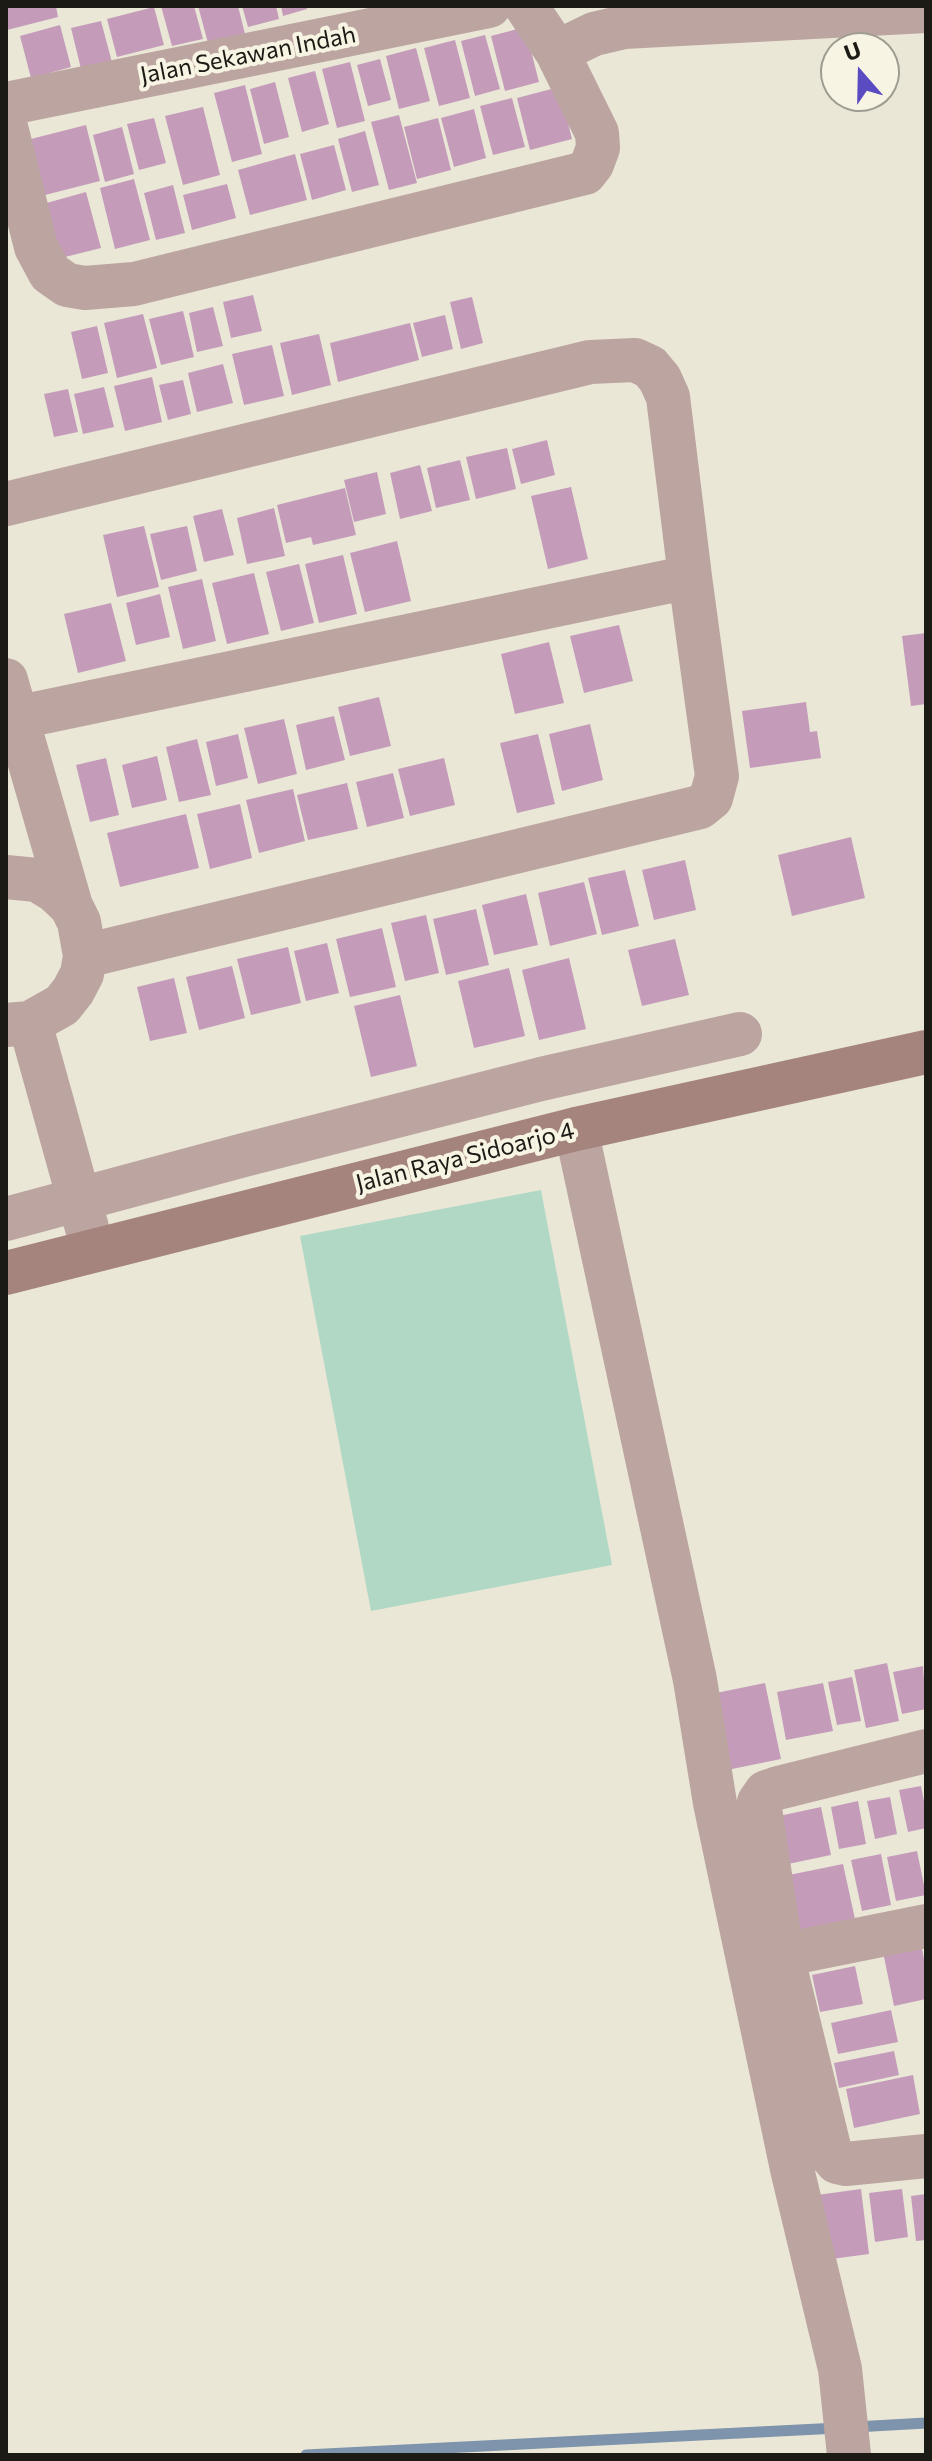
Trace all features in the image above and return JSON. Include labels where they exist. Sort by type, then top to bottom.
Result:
[{"type":"street","name":"Jalan Sekawan Indah","points":[[6,104],[489,6]]},
{"type":"street","points":[[526,6],[592,38],[926,11]]},
{"type":"street","points":[[6,127],[36,247],[50,273],[67,285],[85,288],[134,284],[585,173],[598,148],[592,38]]},
{"type":"street","points":[[6,504],[590,362],[635,360],[650,367],[660,379],[668,397],[717,776],[711,798],[700,807],[85,956]]},
{"type":"street","points":[[93,1250],[18,1024],[62,1005],[82,974],[85,956],[84,938],[71,906],[11,699],[690,577]]},
{"type":"street","points":[[6,877],[37,880],[71,906]]},
{"type":"street","points":[[6,1219],[541,1079],[740,1034]]},
{"type":"street","name":"Jalan Raya Sidoarjo 4","points":[[6,1273],[576,1129],[926,1052]]},
{"type":"street","points":[[576,1129],[692,1664],[715,1803],[831,2155],[837,2162],[846,2164],[926,2156]]},
{"type":"street","points":[[849,2441],[840,2369],[792,2169],[766,1960],[759,1802],[766,1792],[778,1788],[926,1751]]},
{"type":"street","points":[[766,1960],[926,1926]]},
{"type":"green space","points":[[541,1190],[612,1565],[371,1611],[300,1236]]},
{"type":"building","points":[[6,6],[56,6],[58,17],[7,30]]},
{"type":"building","points":[[161,6],[194,6],[203,39],[172,46]]},
{"type":"building","points":[[198,6],[238,6],[245,34],[208,43]]},
{"type":"building","points":[[242,6],[276,6],[279,19],[248,27]]},
{"type":"building","points":[[281,6],[306,6],[307,9],[283,16]]},
{"type":"building","points":[[154,7],[164,45],[117,57],[107,19]]},
{"type":"building","points":[[101,21],[113,66],[82,73],[71,28]]},
{"type":"building","points":[[60,25],[71,67],[31,78],[20,36]]},
{"type":"building","points":[[525,27],[539,82],[505,91],[491,36]]},
{"type":"building","points":[[485,35],[500,89],[475,96],[461,41]]},
{"type":"building","points":[[455,40],[470,98],[439,106],[424,48]]},
{"type":"building","points":[[416,48],[430,101],[399,109],[386,56]]},
{"type":"building","points":[[380,59],[391,100],[368,106],[357,65]]},
{"type":"building","points":[[350,62],[365,121],[337,128],[322,69]]},
{"type":"building","points":[[315,71],[329,124],[302,132],[288,78]]},
{"type":"building","points":[[275,82],[289,137],[264,144],[250,89]]},
{"type":"building","points":[[245,85],[262,154],[232,162],[214,93]]},
{"type":"building","points":[[559,87],[572,139],[530,150],[517,98]]},
{"type":"building","points":[[512,98],[525,147],[493,155],[480,106]]},
{"type":"building","points":[[203,107],[220,175],[183,185],[165,116]]},
{"type":"building","points":[[474,109],[486,158],[454,167],[441,118]]},
{"type":"building","points":[[399,115],[417,183],[389,190],[371,122]]},
{"type":"building","points":[[154,118],[166,163],[139,170],[127,124]]},
{"type":"building","points":[[438,118],[451,170],[417,179],[404,127]]},
{"type":"building","points":[[86,125],[100,181],[41,196],[27,140]]},
{"type":"building","points":[[122,127],[134,174],[105,182],[93,135]]},
{"type":"building","points":[[365,131],[379,185],[352,192],[338,139]]},
{"type":"building","points":[[334,145],[346,190],[312,200],[300,154]]},
{"type":"building","points":[[295,154],[307,200],[250,215],[238,170]]},
{"type":"building","points":[[134,179],[150,240],[115,249],[100,188]]},
{"type":"building","points":[[227,184],[236,218],[192,230],[183,195]]},
{"type":"building","points":[[173,185],[185,233],[156,240],[144,193]]},
{"type":"building","points":[[86,192],[101,248],[57,259],[43,204]]},
{"type":"building","points":[[253,295],[262,331],[231,338],[223,302]]},
{"type":"building","points":[[472,297],[483,343],[461,349],[450,302]]},
{"type":"building","points":[[213,307],[223,346],[197,352],[189,313]]},
{"type":"building","points":[[183,311],[194,357],[161,365],[149,319]]},
{"type":"building","points":[[143,314],[157,368],[117,378],[104,323]]},
{"type":"building","points":[[445,315],[453,349],[422,357],[413,323]]},
{"type":"building","points":[[410,323],[419,360],[338,382],[330,343]]},
{"type":"building","points":[[97,326],[108,373],[82,379],[71,332]]},
{"type":"building","points":[[319,334],[331,385],[292,395],[280,343]]},
{"type":"building","points":[[272,345],[284,396],[244,405],[232,354]]},
{"type":"building","points":[[223,364],[233,403],[197,412],[188,373]]},
{"type":"building","points":[[152,377],[162,422],[125,431],[114,386]]},
{"type":"building","points":[[183,380],[191,414],[168,420],[159,385]]},
{"type":"building","points":[[104,387],[114,427],[83,434],[74,394]]},
{"type":"building","points":[[68,389],[78,432],[54,437],[44,394]]},
{"type":"building","points":[[547,440],[555,475],[521,484],[512,449]]},
{"type":"building","points":[[507,448],[516,489],[476,499],[466,457]]},
{"type":"building","points":[[460,460],[470,500],[436,508],[427,468]]},
{"type":"building","points":[[420,465],[432,511],[400,519],[390,473]]},
{"type":"building","points":[[377,472],[386,514],[354,522],[344,480]]},
{"type":"building","points":[[571,487],[588,559],[548,569],[531,496]]},
{"type":"building","points":[[345,488],[356,535],[313,545],[311,537],[286,543],[277,505]]},
{"type":"building","points":[[274,508],[285,556],[247,564],[237,518]]},
{"type":"building","points":[[222,509],[234,555],[204,562],[193,516]]},
{"type":"building","points":[[144,526],[159,587],[117,597],[103,535]]},
{"type":"building","points":[[187,526],[197,571],[161,580],[150,534]]},
{"type":"building","points":[[397,541],[411,601],[365,612],[350,553]]},
{"type":"building","points":[[343,555],[357,614],[319,623],[305,564]]},
{"type":"building","points":[[299,564],[314,623],[281,631],[266,572]]},
{"type":"building","points":[[254,573],[269,634],[227,644],[212,583]]},
{"type":"building","points":[[202,579],[216,641],[183,649],[168,587]]},
{"type":"building","points":[[160,594],[170,637],[136,645],[126,603]]},
{"type":"building","points":[[111,603],[126,661],[78,673],[64,614]]},
{"type":"building","points":[[619,625],[633,681],[584,693],[570,636]]},
{"type":"building","points":[[926,633],[926,704],[911,706],[902,636]]},
{"type":"building","points":[[549,642],[564,703],[515,714],[501,654]]},
{"type":"building","points":[[379,697],[391,746],[350,756],[338,707]]},
{"type":"building","points":[[806,702],[810,732],[817,731],[821,758],[750,768],[742,711]]},
{"type":"building","points":[[334,716],[345,760],[306,770],[296,725]]},
{"type":"building","points":[[284,719],[297,774],[258,784],[244,728]]},
{"type":"building","points":[[590,724],[603,780],[562,791],[549,734]]},
{"type":"building","points":[[238,734],[248,778],[216,786],[206,742]]},
{"type":"building","points":[[538,734],[555,804],[517,813],[500,743]]},
{"type":"building","points":[[197,739],[211,795],[179,802],[166,747]]},
{"type":"building","points":[[157,756],[167,800],[132,808],[122,765]]},
{"type":"building","points":[[106,758],[119,815],[90,822],[76,765]]},
{"type":"building","points":[[444,758],[455,805],[410,816],[398,769]]},
{"type":"building","points":[[393,773],[404,818],[367,827],[356,782]]},
{"type":"building","points":[[347,783],[358,829],[308,840],[297,795]]},
{"type":"building","points":[[293,789],[305,841],[259,853],[246,800]]},
{"type":"building","points":[[240,804],[252,858],[210,869],[197,814]]},
{"type":"building","points":[[186,814],[199,868],[120,887],[107,833]]},
{"type":"building","points":[[851,837],[865,898],[792,916],[778,855]]},
{"type":"building","points":[[685,860],[696,910],[654,920],[642,870]]},
{"type":"building","points":[[625,870],[639,926],[602,935],[588,878]]},
{"type":"building","points":[[584,882],[597,934],[550,946],[538,893]]},
{"type":"building","points":[[526,894],[538,945],[494,955],[482,905]]},
{"type":"building","points":[[476,909],[489,965],[446,975],[433,919]]},
{"type":"building","points":[[426,915],[439,973],[405,981],[391,923]]},
{"type":"building","points":[[382,928],[396,987],[350,997],[336,939]]},
{"type":"building","points":[[675,939],[689,995],[642,1006],[628,950]]},
{"type":"building","points":[[327,943],[339,993],[306,1001],[294,951]]},
{"type":"building","points":[[288,947],[301,1003],[251,1015],[237,959]]},
{"type":"building","points":[[569,958],[586,1029],[539,1040],[522,970]]},
{"type":"building","points":[[232,966],[245,1018],[199,1030],[186,977]]},
{"type":"building","points":[[509,968],[525,1036],[474,1048],[458,981]]},
{"type":"building","points":[[174,978],[187,1033],[150,1041],[137,987]]},
{"type":"building","points":[[400,995],[417,1066],[371,1077],[354,1006]]},
{"type":"building","points":[[887,1663],[899,1721],[866,1728],[854,1670]]},
{"type":"building","points":[[923,1666],[926,1709],[902,1714],[893,1672]]},
{"type":"building","points":[[852,1677],[861,1721],[837,1725],[828,1682]]},
{"type":"building","points":[[765,1683],[781,1759],[727,1770],[711,1694]]},
{"type":"building","points":[[823,1683],[833,1731],[786,1740],[777,1692]]},
{"type":"building","points":[[921,1786],[926,1828],[908,1832],[899,1790]]},
{"type":"building","points":[[890,1797],[897,1834],[875,1839],[867,1801]]},
{"type":"building","points":[[858,1801],[866,1844],[839,1849],[831,1807]]},
{"type":"building","points":[[821,1807],[831,1855],[788,1864],[779,1816]]},
{"type":"building","points":[[917,1851],[926,1895],[896,1901],[887,1857]]},
{"type":"building","points":[[881,1854],[891,1905],[862,1911],[851,1860]]},
{"type":"building","points":[[843,1864],[855,1919],[800,1931],[789,1875]]},
{"type":"building","points":[[920,1939],[926,1969],[926,1999],[894,2006],[882,1947]]},
{"type":"building","points":[[855,1966],[863,2004],[820,2012],[812,1975]]},
{"type":"building","points":[[891,2010],[898,2042],[838,2054],[831,2023]]},
{"type":"building","points":[[894,2051],[899,2075],[839,2088],[834,2063]]},
{"type":"building","points":[[913,2075],[920,2114],[854,2128],[846,2089]]},
{"type":"building","points":[[861,2189],[869,2254],[824,2260],[817,2195]]},
{"type":"building","points":[[902,2189],[908,2237],[875,2242],[869,2193]]},
{"type":"building","points":[[926,2194],[926,2240],[916,2241],[911,2196]]},
{"type":"waterway","points":[[855,2427],[926,2423]]},
{"type":"waterway","points":[[306,2455],[838,2428]]}]
